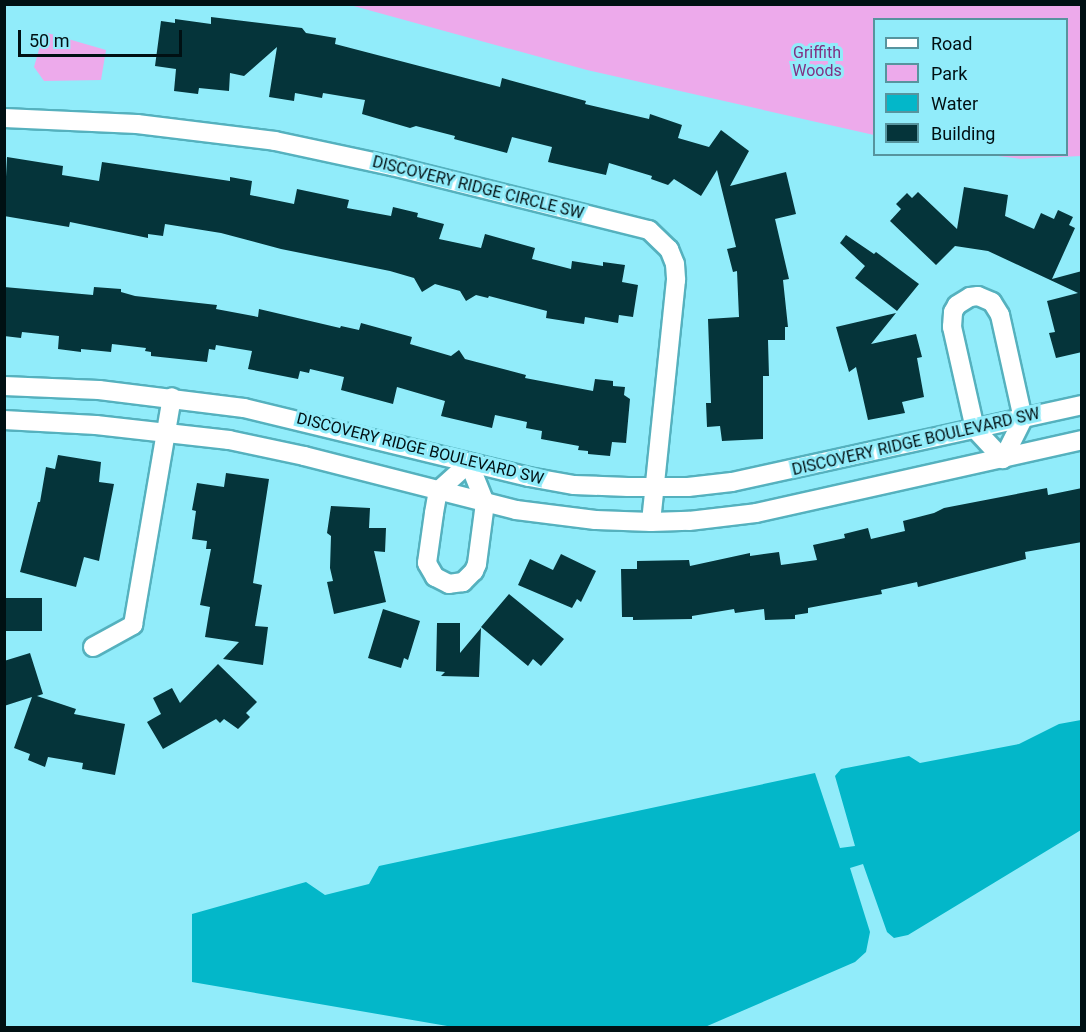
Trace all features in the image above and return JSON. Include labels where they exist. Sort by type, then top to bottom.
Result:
[{"type":"street","name":"DISCOVERY RIDGE CIRCLE SW","points":[[4,118],[137,124],[275,141],[392,166],[649,230],[669,249],[675,264],[676,280],[651,522]]},
{"type":"street","points":[[970,297],[986,298],[997,308],[1023,419],[1003,459],[975,429],[951,320],[957,305],[970,297]]},
{"type":"street","name":"DISCOVERY RIDGE BOULEVARD SW","points":[[4,386],[172,397],[244,408],[312,422],[469,464],[574,485],[654,488],[732,482],[1082,405]]},
{"type":"street","points":[[93,647],[133,625],[172,397]]},
{"type":"street","name":"DISCOVERY RIDGE BOULEVARD SW","points":[[4,420],[166,431],[230,440],[304,456],[485,503],[554,516],[651,522],[688,521],[756,513],[1082,440]]},
{"type":"street","points":[[469,464],[485,503],[474,571],[464,582],[448,584],[435,577],[427,563],[438,491],[469,464]]},
{"type":"green space","name":"Griffith Woods","points":[[350,5],[1081,5],[1081,156],[1021,159],[998,156],[1068,156],[1068,18],[873,18],[873,135],[587,70]]},
{"type":"green space","points":[[44,32],[106,50],[101,80],[44,81],[34,67]]},
{"type":"water","points":[[1081,720],[1081,830],[908,935],[894,938],[887,932],[863,864],[850,868],[870,932],[866,952],[855,962],[705,1027],[453,1027],[192,982],[192,914],[306,882],[325,895],[369,884],[379,866],[815,773],[840,848],[855,846],[835,776],[841,769],[909,756],[920,763],[1019,744],[1059,724]]},
{"type":"building","points":[[211,17],[302,28],[306,33],[336,38],[335,44],[500,87],[502,78],[586,101],[585,104],[649,119],[650,114],[682,125],[678,138],[709,147],[721,130],[749,151],[730,186],[786,172],[796,214],[775,219],[789,279],[783,280],[788,327],[785,327],[785,340],[768,340],[769,376],[763,376],[763,439],[722,441],[720,426],[707,427],[706,403],[711,403],[708,319],[739,317],[737,271],[733,272],[727,249],[736,247],[717,170],[701,196],[674,179],[668,185],[651,179],[652,176],[609,163],[606,175],[548,162],[552,147],[512,137],[507,153],[454,139],[455,136],[416,126],[410,128],[362,114],[365,100],[323,93],[322,98],[295,93],[294,101],[269,97],[277,47],[244,76],[230,73],[229,91],[199,88],[198,94],[174,91],[176,69],[155,66],[161,21],[175,23],[175,19],[211,24]]},
{"type":"building","points":[[7,157],[63,166],[62,175],[99,181],[102,162],[230,181],[230,177],[252,181],[250,195],[294,204],[297,189],[349,200],[347,208],[391,216],[393,207],[418,213],[417,217],[444,224],[439,239],[481,248],[485,234],[535,248],[532,259],[571,269],[572,261],[603,266],[603,262],[625,265],[622,282],[638,285],[633,317],[619,315],[618,323],[585,317],[584,324],[546,318],[547,311],[489,296],[488,298],[476,295],[466,301],[460,291],[435,284],[422,292],[414,278],[390,271],[281,249],[221,233],[165,224],[163,236],[148,234],[148,238],[70,222],[69,227],[4,216]]},
{"type":"building","points":[[964,187],[1008,195],[1005,216],[1034,229],[1041,213],[1054,219],[1058,210],[1073,217],[1069,225],[1075,228],[1052,279],[1082,271],[1082,352],[1056,358],[1049,333],[1055,332],[1047,301],[1078,293],[988,251],[955,246],[936,265],[890,221],[901,209],[896,204],[907,193],[912,198],[918,192],[957,229]]},
{"type":"building","points":[[846,235],[874,254],[876,252],[919,284],[897,311],[855,278],[865,266],[840,243]]},
{"type":"building","points":[[4,287],[93,295],[94,287],[121,289],[121,292],[135,296],[217,305],[216,309],[258,317],[259,309],[340,328],[341,326],[359,330],[361,323],[412,337],[410,344],[451,356],[459,350],[465,359],[526,375],[525,378],[593,391],[595,379],[613,381],[613,386],[625,387],[624,395],[630,399],[626,443],[612,442],[610,456],[588,454],[588,451],[578,450],[579,446],[541,439],[542,431],[526,428],[527,422],[495,415],[492,428],[441,416],[445,401],[397,387],[393,404],[341,390],[344,377],[310,369],[309,373],[300,371],[298,379],[248,369],[252,351],[216,345],[215,350],[209,349],[207,362],[151,356],[151,352],[145,351],[146,348],[112,344],[111,352],[58,349],[59,336],[22,332],[21,338],[4,336]]},
{"type":"building","points":[[896,313],[871,344],[916,334],[922,357],[917,358],[924,397],[902,402],[905,413],[868,420],[856,367],[849,372],[836,327]]},
{"type":"building","points":[[58,455],[101,462],[99,482],[114,484],[99,561],[84,557],[76,587],[20,572],[38,502],[40,502],[46,467],[55,469]]},
{"type":"building","points":[[226,473],[269,479],[253,583],[262,585],[255,626],[268,627],[263,665],[223,659],[239,642],[205,637],[210,607],[200,605],[211,549],[206,549],[207,541],[192,539],[196,511],[192,510],[197,483],[224,487]]},
{"type":"building","points":[[1047,488],[1048,495],[1082,488],[1082,542],[1025,552],[1026,559],[918,587],[917,582],[881,590],[882,594],[808,608],[808,613],[795,615],[795,619],[765,620],[764,609],[735,613],[734,609],[692,616],[692,619],[633,620],[633,617],[622,617],[621,569],[637,569],[637,561],[689,560],[690,566],[750,553],[750,556],[779,552],[781,565],[817,560],[813,545],[845,538],[844,534],[868,528],[871,539],[905,531],[903,521],[944,508]]},
{"type":"building","points":[[331,506],[370,508],[369,528],[386,528],[385,552],[374,551],[386,602],[334,614],[327,582],[333,581],[330,568],[331,536],[327,533]]},
{"type":"building","points":[[561,554],[596,571],[581,602],[577,599],[572,608],[518,585],[530,559],[553,570]]},
{"type":"building","points":[[509,594],[564,639],[541,666],[533,659],[528,666],[481,627]]},
{"type":"building","points":[[4,598],[42,598],[42,631],[4,631]]},
{"type":"building","points":[[383,609],[420,621],[408,660],[404,658],[401,668],[368,658]]},
{"type":"building","points":[[437,623],[460,623],[460,653],[481,628],[479,677],[441,676],[445,672],[436,671]]},
{"type":"building","points":[[30,653],[43,694],[37,696],[76,709],[74,714],[125,724],[115,775],[82,769],[83,763],[48,757],[45,767],[28,760],[30,754],[14,748],[32,697],[4,706],[4,661]]},
{"type":"building","points":[[218,664],[257,702],[246,713],[250,717],[238,729],[224,719],[220,723],[216,719],[163,749],[147,722],[161,714],[153,698],[172,688],[180,703]]}]
